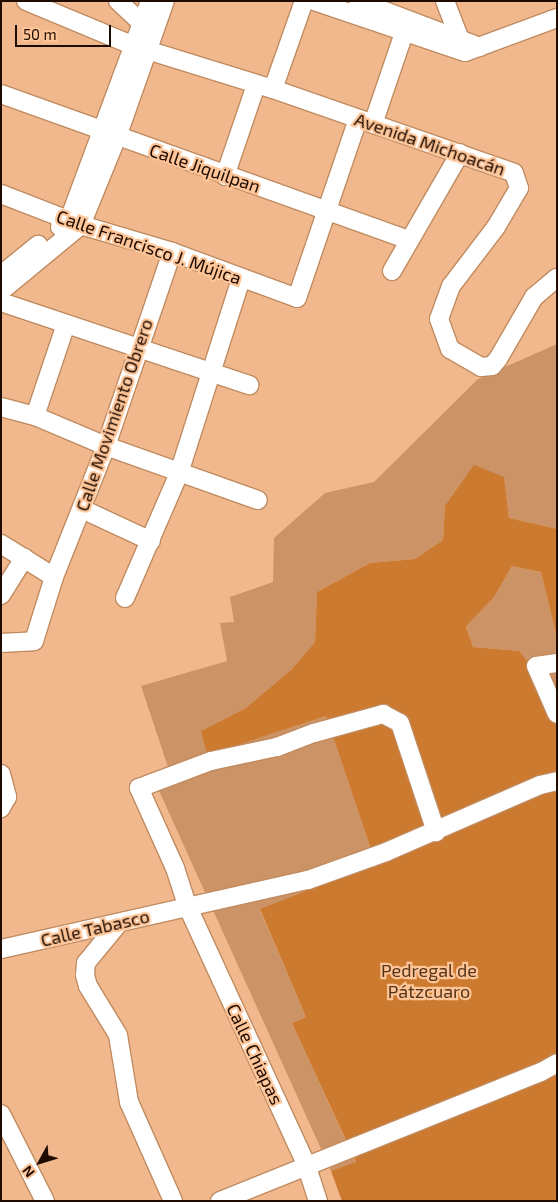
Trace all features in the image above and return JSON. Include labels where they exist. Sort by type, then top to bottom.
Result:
[{"type":"street","name":"Avenida Michoacán","points":[[26,1],[58,6],[144,37],[264,87],[514,173],[519,188],[496,227],[451,286],[439,319],[450,350],[481,368],[492,366],[498,359],[534,297],[557,278]]},
{"type":"street","points":[[118,1],[144,37]]},
{"type":"street","points":[[1,292],[75,223],[110,134],[144,37],[150,1]]},
{"type":"street","points":[[144,37],[165,1]]},
{"type":"street","points":[[226,176],[264,87],[304,1]]},
{"type":"street","points":[[314,1],[357,6],[468,45]]},
{"type":"street","points":[[445,1],[468,45]]},
{"type":"street","points":[[357,6],[404,33],[468,45],[557,18]]},
{"type":"street","points":[[327,210],[404,33]]},
{"type":"street","name":"Calle Jiquilpan","points":[[1,94],[408,240]]},
{"type":"street","points":[[392,271],[408,240],[460,153]]},
{"type":"street","name":"Calle Francisco J. Mújica","points":[[1,194],[75,223],[172,252],[241,279],[298,298],[327,210]]},
{"type":"street","points":[[1,275],[75,223]]},
{"type":"street","name":"Calle Movimiento Obrero","points":[[1,643],[34,641],[54,576],[106,446],[172,252]]},
{"type":"street","points":[[125,598],[179,473],[241,279]]},
{"type":"street","points":[[1,302],[249,385]]},
{"type":"street","points":[[35,416],[66,324]]},
{"type":"street","points":[[1,407],[35,416],[106,446],[258,500]]},
{"type":"street","points":[[82,509],[150,542]]},
{"type":"street","points":[[1,544],[54,576]]},
{"type":"street","points":[[1,595],[24,558]]},
{"type":"street","points":[[557,663],[536,666],[557,714]]},
{"type":"street","name":"Calle Chiapas","points":[[318,1201],[306,1164],[188,908],[169,853],[139,788],[211,761],[277,747],[314,733],[383,714],[400,723],[436,832]]},
{"type":"street","points":[[1,774],[4,802]]},
{"type":"street","name":"Calle Tabasco","points":[[1,949],[188,908],[238,894],[266,892],[308,880],[436,832],[540,785],[557,781]]},
{"type":"street","points":[[118,924],[86,963],[85,975],[88,986],[118,1035],[129,1102],[173,1201]]},
{"type":"street","points":[[220,1201],[306,1164],[541,1072],[557,1062]]},
{"type":"street","points":[[1,1114],[45,1201]]},
{"type":"shaded area","points":[[557,344],[557,529],[509,518],[504,478],[445,506],[443,540],[415,559],[370,563],[317,592],[315,642],[292,669],[246,708],[201,731],[208,754],[326,716],[376,864],[260,910],[306,1017],[292,1023],[356,1163],[331,1171],[151,773],[168,767],[141,686],[227,661],[220,623],[234,622],[230,597],[273,582],[274,538],[325,493],[374,482],[478,379]]},
{"type":"shaded area","points":[[512,566],[541,572],[557,638],[557,697],[519,651],[473,647],[466,625],[494,597]]},
{"type":"green space","name":"Pedregal de Pátzcuaro","points":[[474,465],[504,477],[509,518],[557,529],[557,638],[541,572],[512,566],[494,597],[466,626],[473,647],[519,651],[557,697],[557,1201],[342,1201],[331,1171],[356,1162],[292,1023],[306,1017],[260,909],[376,864],[326,716],[207,755],[201,731],[246,708],[292,669],[315,642],[317,592],[370,563],[415,559],[443,540],[445,506]]}]
